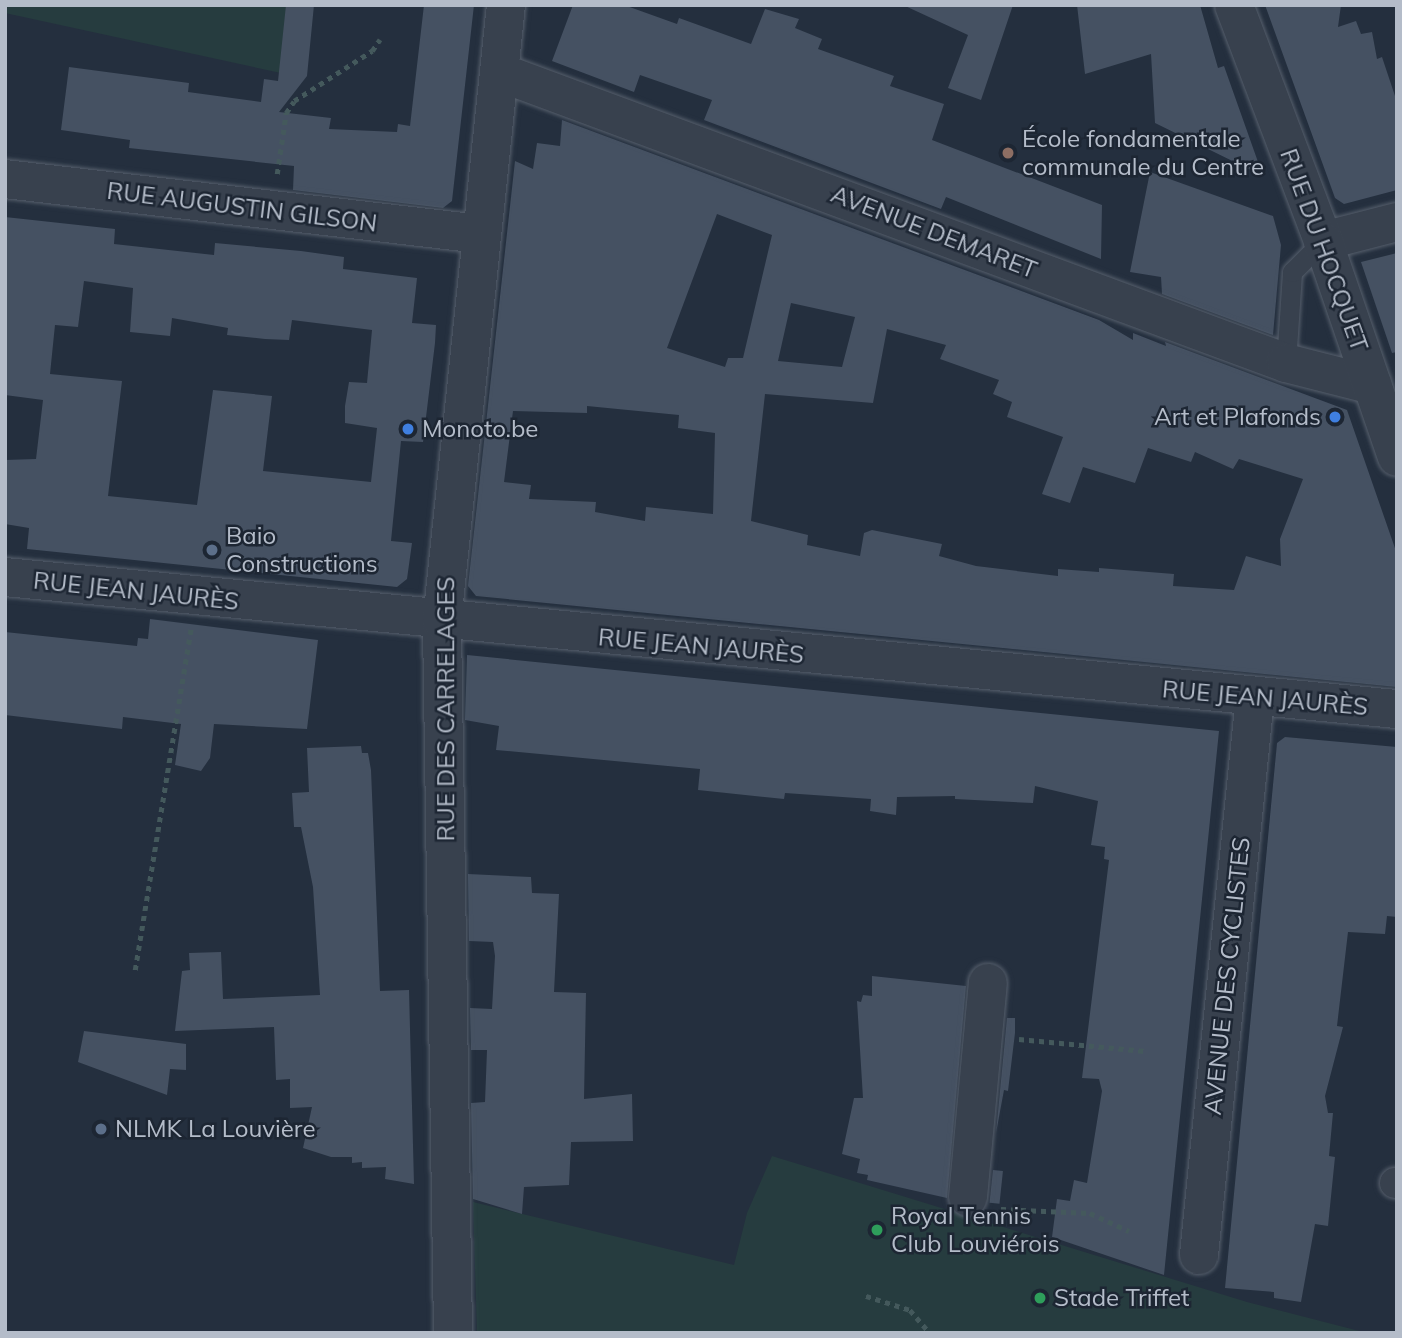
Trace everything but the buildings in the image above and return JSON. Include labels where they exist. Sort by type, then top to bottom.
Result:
[{"type":"street","name":"RUE DES CARRELAGES","points":[[453,1333],[442,621],[479,234],[506,5]]},
{"type":"street","name":"RUE DU HOCQUET","points":[[1234,5],[1323,241],[1396,451]]},
{"type":"street","name":"AVENUE DEMARET","points":[[499,72],[1286,363],[1372,385]]},
{"type":"street","name":"RUE AUGUSTIN GILSON","points":[[5,179],[479,234]]},
{"type":"street","points":[[1323,241],[1397,222]]},
{"type":"street","name":"RUE JEAN JAURÈS","points":[[5,578],[1397,709]]},
{"type":"street","name":"AVENUE DES CYCLISTES","points":[[1199,1255],[1255,697]]},
{"type":"street","points":[[968,1197],[988,983]]},
{"type":"lane","points":[[1286,363],[1292,272],[1323,241]]},
{"type":"path","points":[[272,210],[286,113],[310,89],[372,51],[380,39]]},
{"type":"path","points":[[135,970],[196,597]]},
{"type":"path","points":[[983,1036],[1147,1051]]},
{"type":"path","points":[[968,1197],[994,1208],[1090,1213],[1129,1231]]},
{"type":"path","points":[[866,1296],[910,1310],[930,1333]]},
{"type":"green space","points":[[5,5],[289,5],[281,73],[5,13]]},
{"type":"green space","name":"Royal Tennis Club Louviérois","points":[[772,1156],[1247,1302],[1367,1333],[477,1333],[473,1202],[734,1265],[747,1213]]},
{"type":"place","name":"École fondamentale communale du Centre","points":[[1008,153]]},
{"type":"place","name":"Art et Plafonds","points":[[1335,417]]},
{"type":"place","name":"Monoto.be","points":[[408,429]]},
{"type":"place","name":"Baio Constructions","points":[[212,550]]},
{"type":"place","name":"NLMK La Louvière","points":[[101,1129]]},
{"type":"place","name":"Royal Tennis Club Louviérois","points":[[877,1230]]},
{"type":"place","name":"Stade Triffet","points":[[1040,1298]]}]
